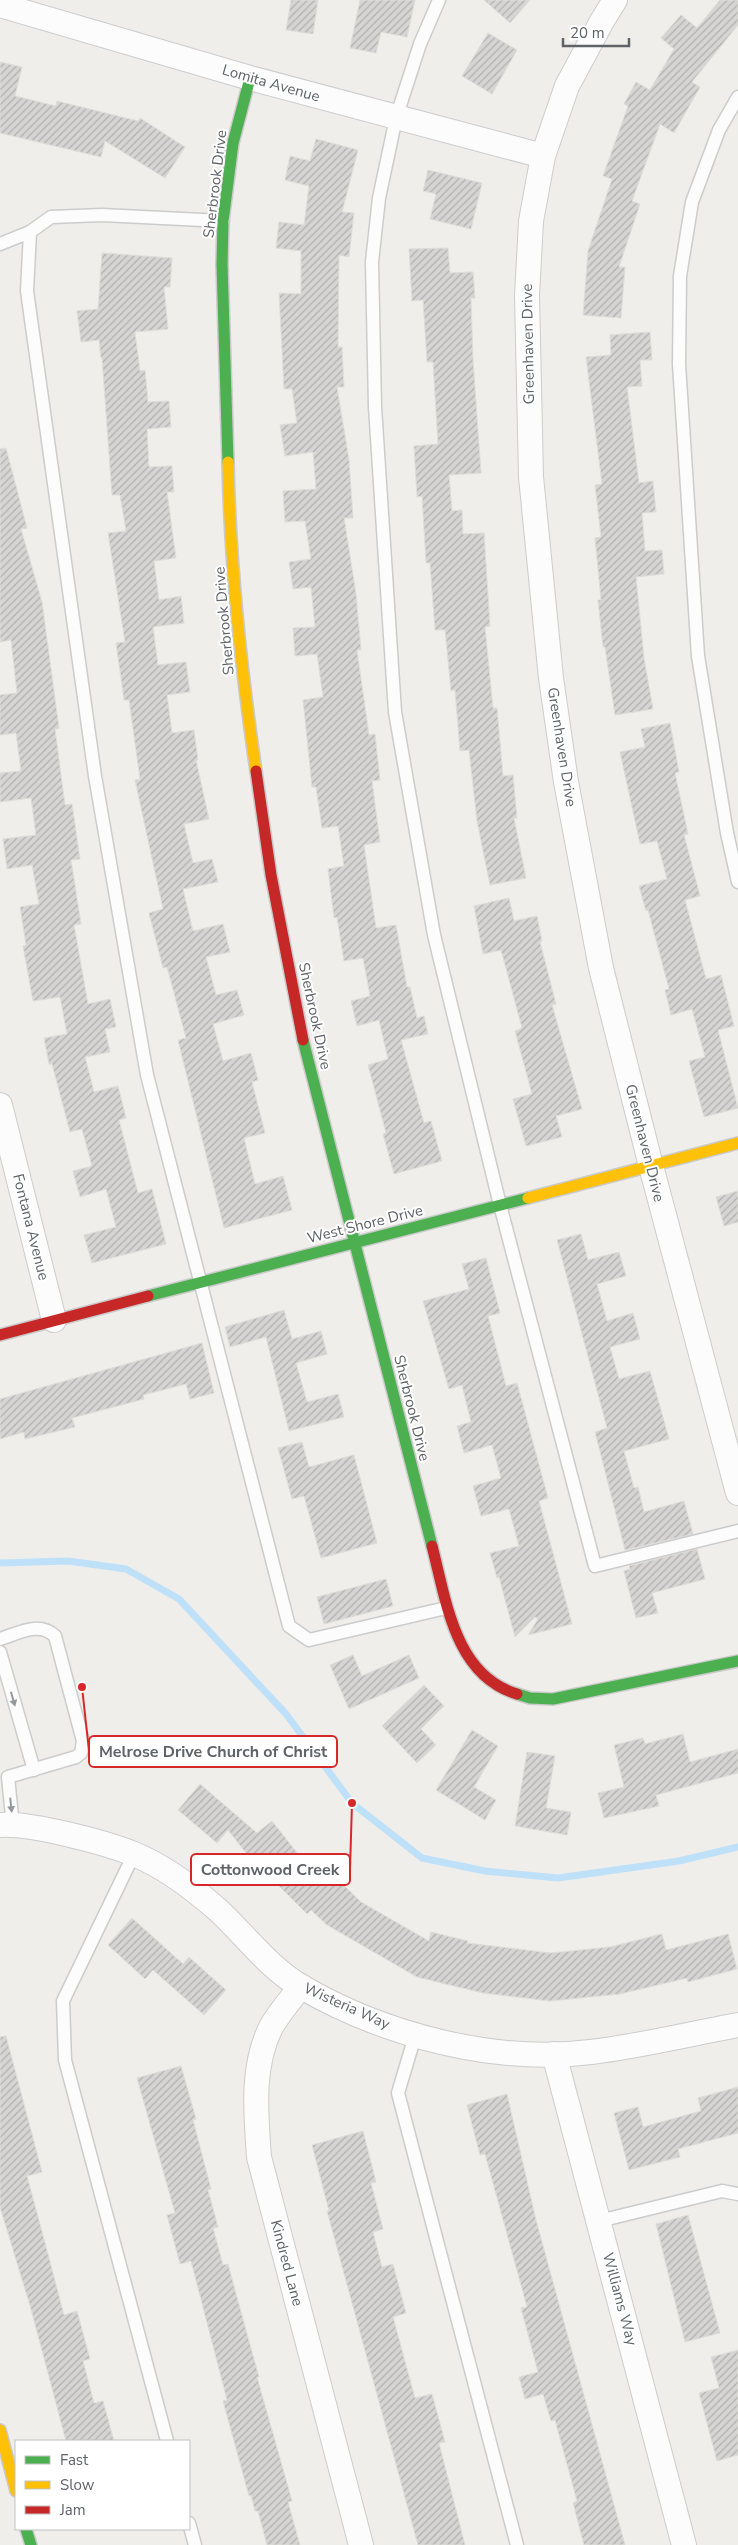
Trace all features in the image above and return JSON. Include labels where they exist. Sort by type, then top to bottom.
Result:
[{"type":"street","name":"Greenhaven Drive","points":[[616,0],[602,21],[567,86],[543,156],[531,221],[527,296],[531,477],[551,678],[566,782],[601,968],[651,1166],[738,1493]]},
{"type":"street","name":"Lomita Avenue","points":[[0,5],[250,78],[543,156]]},
{"type":"street","name":"Sherbrook Drive","points":[[250,78],[233,143],[223,221],[229,514],[246,701],[271,875],[305,1050],[443,1588],[446,1608],[456,1636],[480,1672],[497,1686],[527,1698],[553,1698],[722,1666],[738,1661]]},
{"type":"street","name":"Fontana Avenue","points":[[0,1105],[54,1320]]},
{"type":"street","name":"West Shore Drive","points":[[0,1335],[738,1143]]},
{"type":"street","name":"Wisteria Way","points":[[7,1826],[50,1830],[134,1854],[177,1879],[217,1909],[278,1971],[301,1986],[338,2005],[415,2036],[482,2051],[554,2054],[591,2052],[738,2025]]},
{"type":"street","name":"Kindred Lane","points":[[301,1986],[271,2028],[258,2067],[255,2107],[259,2157],[361,2545]]},
{"type":"street","name":"Williams Way","points":[[554,2054],[684,2545]]},
{"type":"street","points":[[0,2430],[15,2487]]},
{"type":"street","points":[[26,2530],[30,2545]]},
{"type":"lane","points":[[439,0],[420,44],[396,118],[379,198],[372,262],[375,407],[395,712],[434,935],[500,1205],[594,1566],[738,1531]]},
{"type":"lane","points":[[738,97],[719,130],[692,202],[680,276],[678,364],[698,656],[727,833],[738,882]]},
{"type":"lane","points":[[0,244],[30,232],[51,217],[102,214],[223,221]]},
{"type":"lane","points":[[30,232],[28,291],[95,776],[148,1075],[290,1626],[310,1640],[446,1608]]},
{"type":"lane","points":[[0,1639],[43,1628],[55,1636],[83,1747],[76,1757],[8,1777],[7,1826]]},
{"type":"lane","points":[[0,1652],[34,1770]]},
{"type":"lane","points":[[134,1854],[63,2002],[65,2060],[167,2440]]},
{"type":"lane","points":[[415,2036],[398,2093],[517,2545]]},
{"type":"lane","points":[[599,2221],[722,2191],[738,2194]]},
{"type":"lane","points":[[190,2527],[195,2545]]},
{"type":"building","points":[[291,0],[318,0],[313,34],[286,30]]},
{"type":"building","points":[[360,0],[415,0],[407,37],[381,32],[376,53],[350,48]]},
{"type":"building","points":[[484,0],[530,0],[510,23]]},
{"type":"building","points":[[720,0],[738,0],[738,25],[692,82],[700,87],[674,133],[660,124],[632,201],[640,204],[619,267],[625,267],[621,318],[583,315],[588,251],[612,179],[603,176],[628,106],[624,104],[636,82],[650,90],[674,49],[661,38],[681,15],[697,28]]},
{"type":"building","points":[[488,33],[517,50],[492,94],[462,76]]},
{"type":"building","points":[[0,62],[22,67],[15,96],[56,106],[57,101],[138,121],[140,118],[185,147],[165,178],[105,141],[101,157],[0,133]]},
{"type":"building","points":[[316,139],[358,150],[342,212],[354,213],[349,257],[339,255],[338,347],[342,347],[344,387],[337,387],[349,460],[353,518],[344,518],[356,594],[361,650],[357,650],[369,735],[375,734],[380,780],[372,781],[380,842],[364,845],[376,928],[396,925],[407,987],[410,987],[417,1018],[424,1016],[428,1034],[401,1040],[424,1123],[431,1121],[442,1161],[394,1174],[383,1134],[386,1133],[368,1065],[388,1059],[379,1020],[357,1026],[351,1001],[370,996],[363,958],[344,961],[337,917],[334,918],[328,869],[344,866],[338,826],[322,828],[316,787],[312,787],[303,700],[323,697],[317,654],[295,656],[293,628],[315,627],[311,587],[293,589],[289,562],[311,559],[305,521],[285,522],[283,491],[316,489],[313,452],[285,456],[280,425],[297,423],[292,389],[284,389],[279,293],[301,294],[301,251],[276,248],[279,222],[304,225],[309,186],[285,180],[290,156],[310,161]]},
{"type":"building","points":[[428,170],[482,183],[471,229],[430,219],[436,194],[423,191]]},
{"type":"building","points":[[448,248],[450,273],[473,272],[475,298],[471,298],[473,360],[481,473],[449,475],[452,511],[462,510],[463,534],[484,533],[490,626],[485,627],[493,708],[497,708],[503,776],[513,775],[517,818],[514,818],[526,878],[490,885],[477,821],[469,750],[460,751],[455,690],[451,691],[445,630],[435,630],[430,563],[426,563],[422,496],[417,497],[414,446],[438,444],[433,362],[427,362],[423,300],[412,301],[409,249]]},
{"type":"building","points":[[102,253],[172,258],[170,287],[164,287],[168,329],[135,332],[140,371],[145,370],[148,402],[169,401],[171,427],[147,429],[149,467],[172,466],[174,492],[167,492],[176,558],[154,561],[159,600],[181,596],[184,623],[153,627],[158,665],[186,662],[190,692],[167,695],[172,733],[194,730],[198,760],[196,760],[209,819],[184,824],[193,863],[212,859],[218,882],[183,889],[193,931],[223,924],[230,952],[206,957],[216,995],[237,990],[244,1015],[213,1024],[223,1061],[251,1053],[258,1080],[252,1082],[265,1133],[244,1138],[255,1184],[283,1176],[292,1210],[224,1228],[178,1040],[186,1038],[167,967],[163,968],[149,913],[163,909],[135,780],[140,779],[129,700],[124,700],[116,643],[125,642],[108,533],[126,531],[120,495],[112,495],[99,340],[81,342],[77,311],[98,309]]},
{"type":"building","points":[[650,332],[652,360],[640,360],[642,386],[627,387],[639,483],[653,481],[656,512],[642,513],[645,551],[662,550],[664,574],[636,577],[644,658],[653,709],[615,715],[605,647],[603,647],[598,600],[601,600],[595,538],[601,537],[595,485],[602,484],[586,357],[611,355],[610,335]]},
{"type":"building","points":[[6,448],[27,528],[21,529],[42,602],[59,728],[55,729],[65,805],[72,804],[80,859],[71,860],[81,924],[74,925],[88,1004],[110,999],[116,1027],[105,1029],[110,1052],[85,1057],[94,1092],[118,1086],[126,1118],[119,1120],[138,1193],[152,1189],[166,1244],[92,1263],[84,1235],[116,1227],[106,1189],[80,1197],[73,1171],[92,1166],[82,1129],[70,1132],[52,1064],[49,1064],[44,1038],[67,1034],[60,997],[33,1001],[23,946],[26,945],[20,907],[39,904],[32,865],[7,869],[3,839],[36,835],[31,798],[0,802],[0,773],[21,771],[16,733],[0,735],[0,695],[17,693],[11,640],[0,642],[0,449]]},
{"type":"building","points":[[670,723],[679,772],[675,773],[688,834],[684,835],[700,896],[685,900],[706,979],[721,975],[734,1026],[718,1030],[738,1108],[704,1117],[689,1061],[705,1057],[692,1009],[671,1015],[665,990],[669,989],[648,910],[646,911],[639,886],[667,879],[657,841],[640,844],[620,752],[645,747],[641,729]]},
{"type":"building","points":[[509,898],[514,921],[537,916],[542,941],[540,942],[556,1004],[552,1005],[582,1109],[556,1116],[562,1137],[526,1146],[513,1099],[532,1094],[515,1031],[522,1028],[501,950],[483,954],[474,906]]},
{"type":"building","points":[[738,1191],[738,1222],[724,1226],[716,1197]]},
{"type":"building","points":[[581,1234],[588,1260],[619,1252],[626,1276],[597,1284],[607,1321],[633,1313],[640,1339],[610,1347],[619,1379],[650,1371],[669,1439],[624,1451],[634,1488],[638,1487],[644,1512],[684,1501],[693,1534],[625,1550],[595,1432],[607,1428],[557,1240]]},
{"type":"building","points":[[486,1258],[500,1313],[488,1316],[506,1386],[517,1383],[548,1498],[539,1501],[572,1624],[528,1635],[538,1619],[535,1617],[515,1637],[499,1577],[497,1578],[490,1553],[519,1546],[509,1509],[481,1516],[473,1486],[501,1478],[492,1445],[464,1453],[457,1426],[471,1422],[462,1385],[449,1389],[423,1301],[469,1289],[462,1264]]},
{"type":"building","points":[[284,1310],[292,1339],[321,1331],[327,1354],[296,1363],[307,1402],[338,1394],[344,1417],[289,1431],[266,1337],[230,1347],[225,1327]]},
{"type":"building","points":[[202,1343],[214,1393],[190,1399],[186,1384],[143,1395],[144,1399],[72,1418],[75,1427],[25,1439],[24,1432],[0,1439],[0,1399]]},
{"type":"building","points":[[302,1442],[309,1467],[354,1455],[377,1543],[321,1558],[304,1496],[292,1499],[278,1448]]},
{"type":"building","points":[[697,1549],[705,1579],[652,1593],[658,1613],[636,1618],[624,1571],[630,1569],[629,1566]]},
{"type":"building","points":[[386,1579],[393,1606],[324,1624],[317,1597]]},
{"type":"building","points":[[353,1655],[362,1676],[409,1655],[419,1678],[349,1709],[330,1665]]},
{"type":"building","points":[[424,1685],[444,1706],[421,1729],[436,1745],[417,1763],[382,1726]]},
{"type":"building","points":[[472,1730],[498,1746],[474,1787],[496,1800],[485,1820],[436,1790]]},
{"type":"building","points":[[683,1734],[690,1762],[738,1749],[738,1773],[656,1795],[659,1806],[604,1818],[598,1793],[624,1787],[614,1745],[643,1738],[645,1744]]},
{"type":"building","points":[[527,1752],[555,1756],[546,1808],[571,1812],[567,1835],[515,1826]]},
{"type":"building","points":[[200,1784],[257,1833],[272,1821],[313,1873],[322,1864],[361,1902],[429,1941],[431,1932],[468,1941],[467,1943],[551,1953],[610,1947],[662,1934],[666,1950],[728,1934],[737,1969],[688,1982],[687,1978],[620,1994],[550,2001],[483,1993],[417,1977],[327,1925],[311,1910],[307,1914],[275,1882],[271,1885],[228,1830],[217,1843],[178,1810]]},
{"type":"building","points":[[132,1918],[183,1964],[189,1957],[226,1990],[204,2015],[153,1970],[145,1979],[108,1945]]},
{"type":"building","points":[[6,2036],[42,2172],[27,2176],[64,2315],[77,2311],[90,2359],[83,2361],[94,2403],[103,2401],[114,2440],[66,2440],[31,2309],[0,2207],[0,2037]]},
{"type":"building","points":[[181,2066],[196,2119],[193,2120],[211,2189],[208,2190],[218,2227],[213,2228],[223,2265],[228,2264],[292,2501],[288,2502],[300,2545],[267,2545],[258,2511],[255,2511],[251,2495],[249,2496],[223,2401],[227,2400],[191,2261],[180,2264],[167,2215],[175,2213],[137,2078]]},
{"type":"building","points":[[738,2087],[738,2133],[678,2149],[680,2157],[629,2170],[614,2113],[638,2107],[643,2127],[701,2111],[698,2098]]},
{"type":"building","points":[[507,2094],[536,2220],[625,2545],[584,2545],[573,2503],[577,2501],[555,2420],[551,2421],[543,2394],[525,2399],[519,2377],[538,2372],[521,2308],[527,2307],[485,2154],[480,2155],[467,2105]]},
{"type":"building","points":[[363,2131],[376,2182],[371,2183],[383,2229],[373,2232],[382,2267],[393,2264],[406,2313],[393,2317],[415,2398],[432,2394],[445,2442],[439,2443],[465,2545],[418,2545],[327,2211],[329,2211],[312,2145]]},
{"type":"building","points":[[688,2215],[720,2333],[685,2342],[656,2224]]},
{"type":"building","points":[[738,2350],[738,2455],[717,2461],[699,2393],[719,2388],[711,2357]]},
{"type":"waterway","points":[[0,1563],[68,1561],[126,1569],[179,1599],[286,1714],[352,1803],[422,1858],[485,1871],[558,1878],[679,1861],[738,1847]]},
{"type":"traffic: fast","points":[[228,462],[222,264],[223,221],[233,143],[250,78]]},
{"type":"traffic: fast","points":[[303,1040],[432,1546]]},
{"type":"traffic: fast","points":[[148,1296],[528,1198]]},
{"type":"traffic: fast","points":[[517,1694],[530,1698],[553,1699],[738,1661]]},
{"type":"traffic: fast","points":[[26,2530],[31,2545]]},
{"type":"traffic: slow","points":[[228,462],[231,540],[237,617],[256,771]]},
{"type":"traffic: slow","points":[[528,1198],[738,1143]]},
{"type":"traffic: slow","points":[[0,2430],[15,2487]]},
{"type":"traffic: jam","points":[[256,771],[271,875],[303,1040]]},
{"type":"traffic: jam","points":[[0,1335],[148,1296]]},
{"type":"traffic: jam","points":[[432,1546],[448,1611],[466,1653],[479,1670],[496,1684],[517,1694]]},
{"type":"place","name":"Melrose Drive Church of Christ","points":[[82,1687]]},
{"type":"place","name":"Cottonwood Creek","points":[[352,1803]]}]
